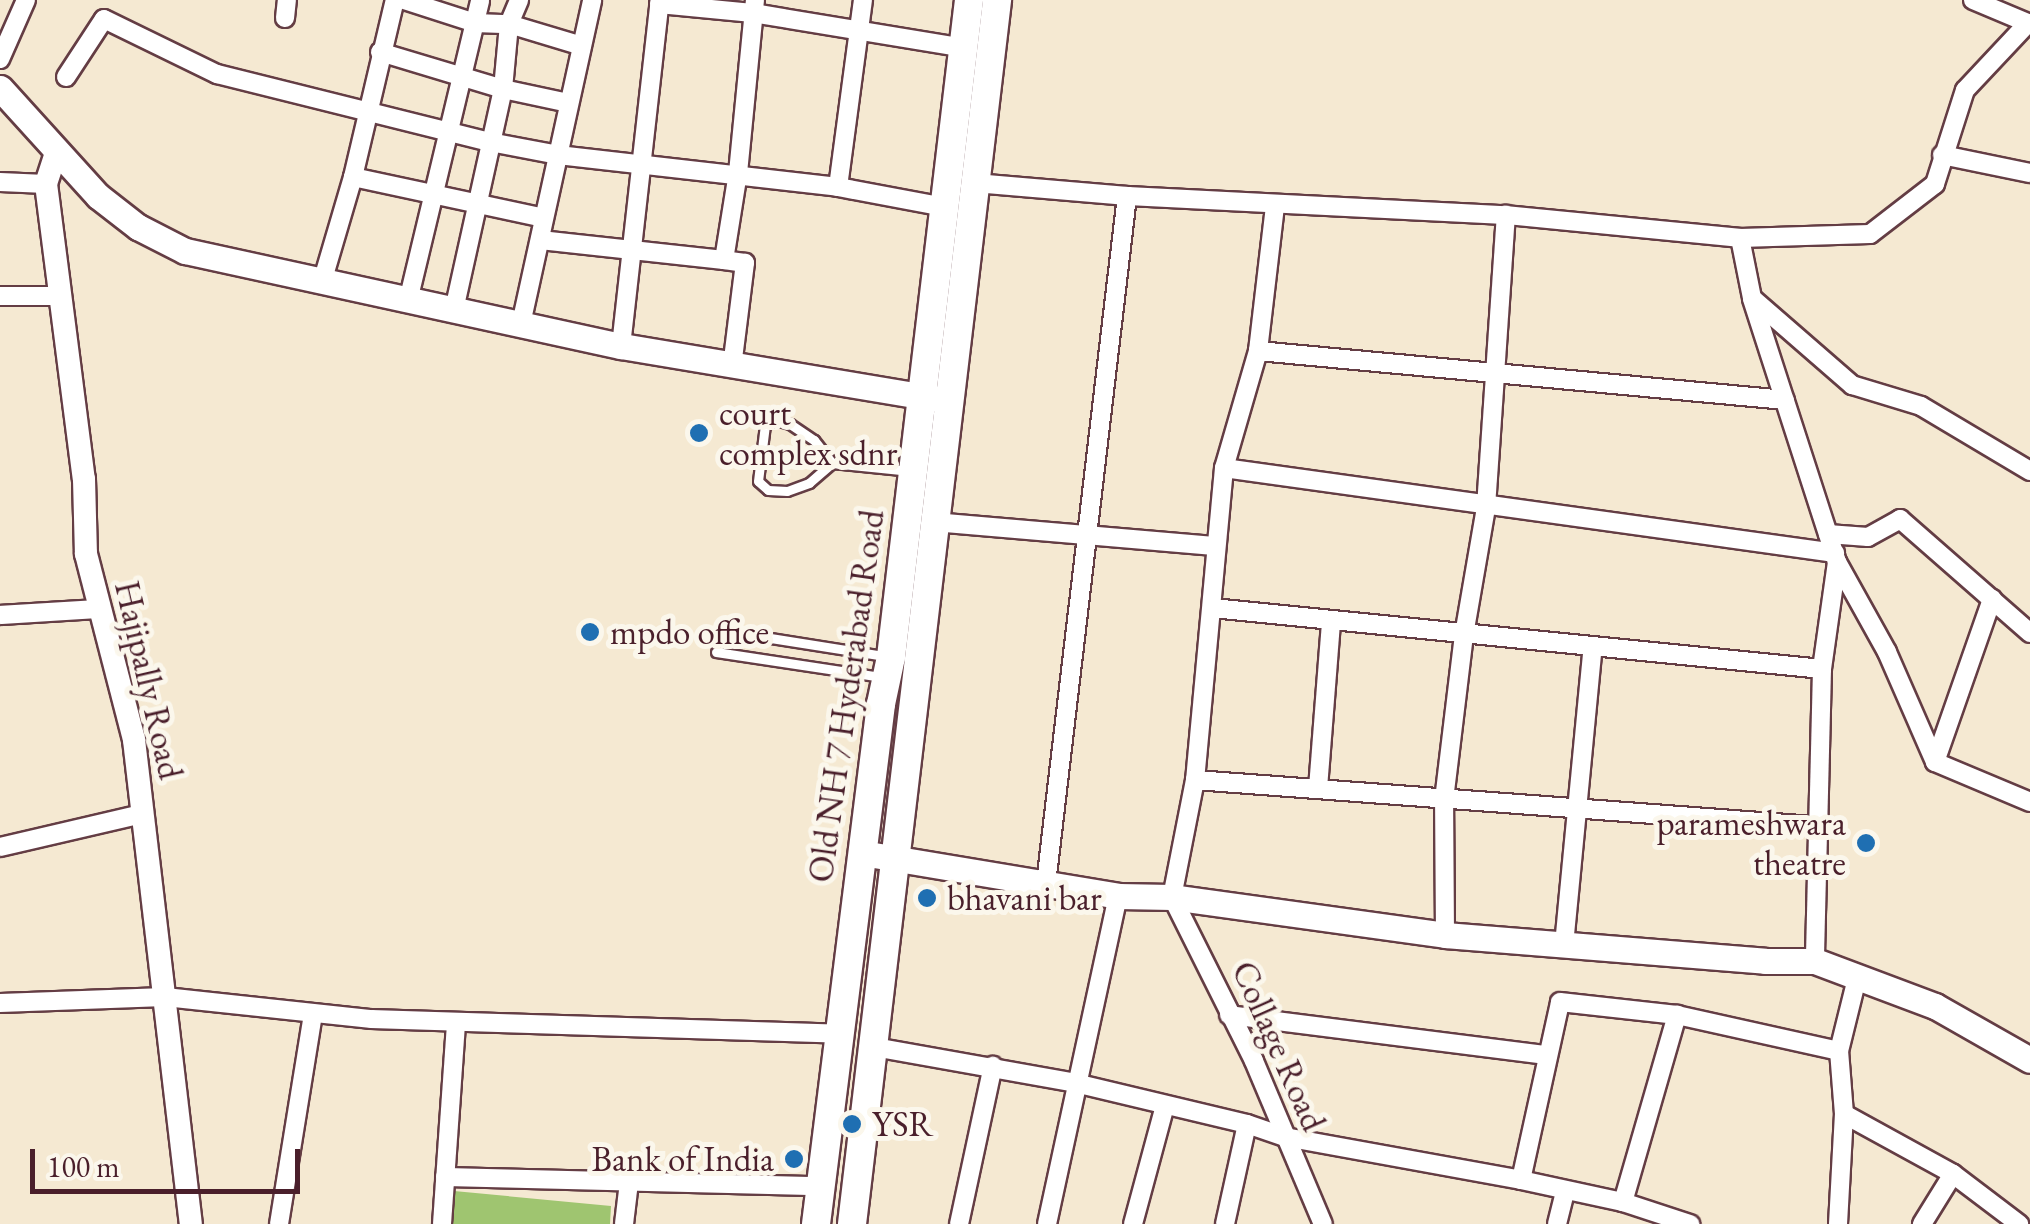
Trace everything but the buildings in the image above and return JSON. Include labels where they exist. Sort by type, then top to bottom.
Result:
[{"type":"main road","name":"Old NH 7 Hyderabad Road","points":[[852,1224],[934,522],[945,207],[969,0]]},
{"type":"main road","name":"Old NH 7 Hyderabad Road","points":[[816,1224],[914,472],[936,398],[975,182],[997,0]]},
{"type":"main road","points":[[0,88],[98,196],[138,227],[185,251],[621,346],[936,398]]},
{"type":"main road","points":[[862,853],[1118,896],[1172,898],[1445,935],[1815,961],[1934,1006],[2030,1060]]},
{"type":"street","points":[[0,60],[26,0]]},
{"type":"street","points":[[66,76],[104,19],[111,0]]},
{"type":"street","points":[[323,279],[354,177],[395,0]]},
{"type":"street","points":[[404,0],[475,23],[509,24],[582,46]]},
{"type":"street","points":[[408,301],[480,0]]},
{"type":"street","points":[[454,310],[503,89],[509,24],[518,0]]},
{"type":"street","points":[[521,324],[592,0]]},
{"type":"street","points":[[838,187],[863,0]]},
{"type":"street","points":[[975,182],[1275,206],[1506,215],[1740,238],[1870,234],[1935,184],[1965,90],[2029,24],[1973,0]]},
{"type":"street","points":[[621,346],[659,2],[754,7],[859,33],[964,48]]},
{"type":"street","points":[[724,260],[738,173],[754,7]]},
{"type":"street","points":[[104,19],[218,74],[490,142],[558,155],[838,187],[945,207]]},
{"type":"street","points":[[380,52],[503,89],[569,104]]},
{"type":"street","name":"Hajipally Road","points":[[56,153],[46,184],[84,479],[86,554],[96,609],[134,740],[190,1224]]},
{"type":"street","points":[[1942,155],[2030,173]]},
{"type":"street","points":[[354,177],[544,218]]},
{"type":"street","points":[[0,182],[46,184]]},
{"type":"street","points":[[1046,883],[1090,537],[1127,196]]},
{"type":"street","points":[[1172,898],[1195,780],[1224,468],[1258,351],[1275,206]]},
{"type":"street","points":[[1445,935],[1444,800],[1464,635],[1486,507],[1506,215]]},
{"type":"street","points":[[1740,238],[1752,298],[1836,558],[1887,652],[1935,762],[2030,802]]},
{"type":"street","points":[[540,240],[745,264],[732,367]]},
{"type":"street","points":[[0,296],[61,296]]},
{"type":"street","points":[[1752,298],[1852,385],[1921,406],[2030,472]]},
{"type":"street","points":[[1258,351],[1785,400]]},
{"type":"street","points":[[1224,468],[1836,558]]},
{"type":"street","points":[[1828,534],[1868,537],[1900,519],[2030,633]]},
{"type":"street","points":[[934,522],[1214,546]]},
{"type":"street","points":[[1815,961],[1814,826],[1822,669],[1836,558]]},
{"type":"street","points":[[1935,762],[1992,599]]},
{"type":"street","points":[[1212,608],[1822,669]]},
{"type":"street","points":[[0,615],[96,609]]},
{"type":"street","points":[[1318,788],[1331,621]]},
{"type":"street","points":[[1564,945],[1594,646]]},
{"type":"street","points":[[1195,780],[1814,826]]},
{"type":"street","points":[[0,847],[142,814]]},
{"type":"street","points":[[1047,1224],[1118,896]]},
{"type":"street","name":"Collage Road","points":[[1172,898],[1201,948],[1228,1015],[1254,1061],[1323,1224]]},
{"type":"street","points":[[1838,1224],[1844,1114],[1838,1052],[1857,978]]},
{"type":"street","points":[[0,1003],[165,997],[313,1015],[456,1023],[840,1034]]},
{"type":"street","points":[[1520,1180],[1560,1002],[1677,1015],[1838,1052]]},
{"type":"street","points":[[279,1224],[313,1015]]},
{"type":"street","points":[[1228,1015],[1547,1055]]},
{"type":"street","points":[[1623,1202],[1677,1015]]},
{"type":"street","points":[[442,1224],[456,1023]]},
{"type":"street","points":[[874,1047],[1075,1084],[1247,1124],[1285,1138],[1623,1202],[1690,1224]]},
{"type":"street","points":[[959,1224],[993,1066]]},
{"type":"street","points":[[1132,1224],[1165,1105]]},
{"type":"street","points":[[1844,1114],[1954,1174],[2020,1224]]},
{"type":"street","points":[[1225,1224],[1247,1124]]},
{"type":"street","points":[[1922,1224],[1954,1174]]},
{"type":"street","points":[[445,1178],[821,1186]]},
{"type":"street","points":[[624,1224],[628,1182]]},
{"type":"street","points":[[1557,1224],[1565,1192]]},
{"type":"lane","points":[[832,463],[810,484],[787,491],[768,490],[758,481],[765,425],[775,420],[790,424],[814,440],[832,463],[914,472]]},
{"type":"lane","points":[[720,630],[889,667]]},
{"type":"lane","points":[[716,652],[889,667]]},
{"type":"green space","points":[[454,1191],[611,1206],[610,1224],[451,1224]]},
{"type":"place","name":"court complex sdnr","points":[[699,433]]},
{"type":"place","name":"mpdo office","points":[[590,632]]},
{"type":"place","name":"parameshwara theatre","points":[[1866,843]]},
{"type":"place","name":"bhavani bar","points":[[927,898]]},
{"type":"place","name":"YSR","points":[[852,1124]]},
{"type":"place","name":"Bank of India","points":[[794,1159]]}]
